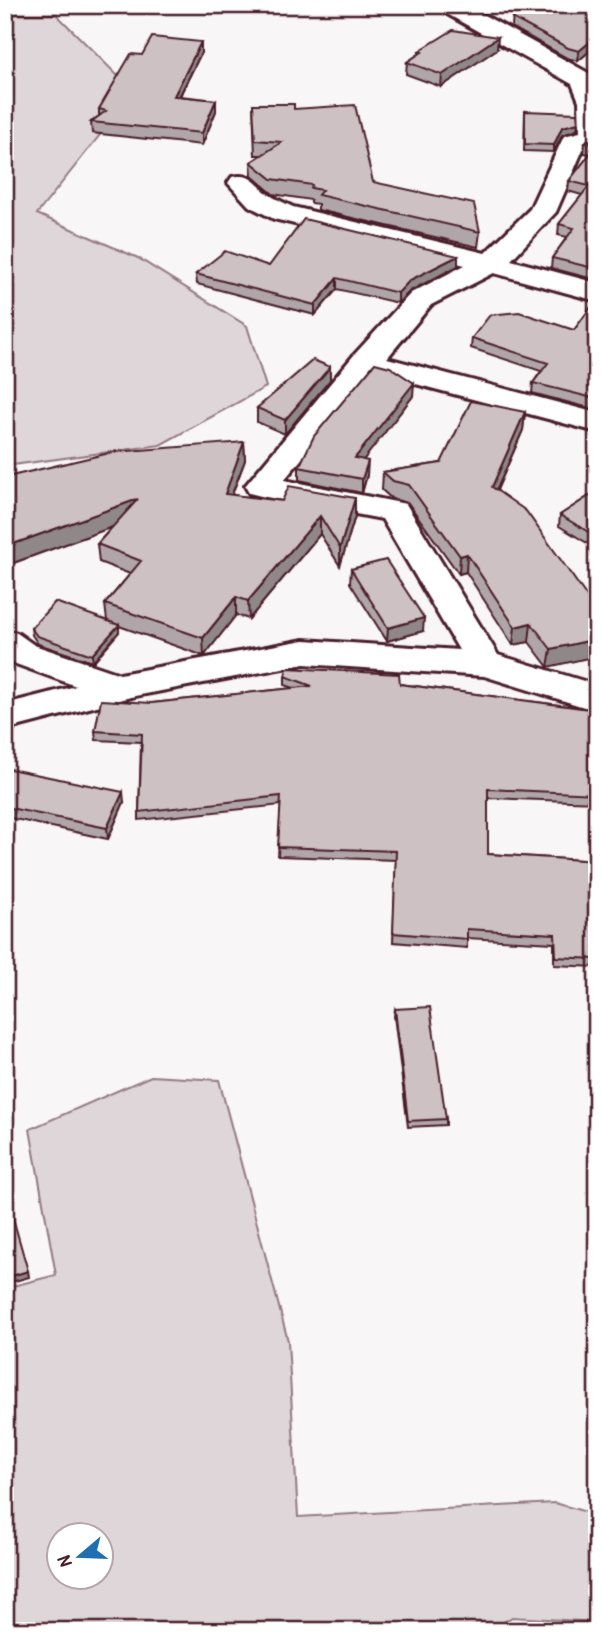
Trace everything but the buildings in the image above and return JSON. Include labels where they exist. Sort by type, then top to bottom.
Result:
[{"type":"street","points":[[448,5],[583,80],[592,102],[595,141],[573,142],[542,212],[491,263],[421,299],[365,361],[261,486],[394,511],[485,664]]},
{"type":"street","points":[[242,184],[259,200],[284,213],[491,263],[597,292]]},
{"type":"street","points":[[365,361],[597,423]]},
{"type":"street","points":[[5,642],[21,654],[119,687]]},
{"type":"street","points":[[5,717],[119,687],[304,652],[485,664],[597,698]]},
{"type":"shaded area","points":[[5,14],[56,14],[134,92],[37,214],[138,258],[247,326],[266,387],[160,445],[5,466],[5,149],[11,145],[5,137]]},
{"type":"shaded area","points":[[151,1076],[219,1080],[288,1341],[298,1517],[555,1503],[597,1515],[597,1622],[512,1617],[489,1631],[5,1631],[5,1288],[56,1275],[30,1129]]}]
